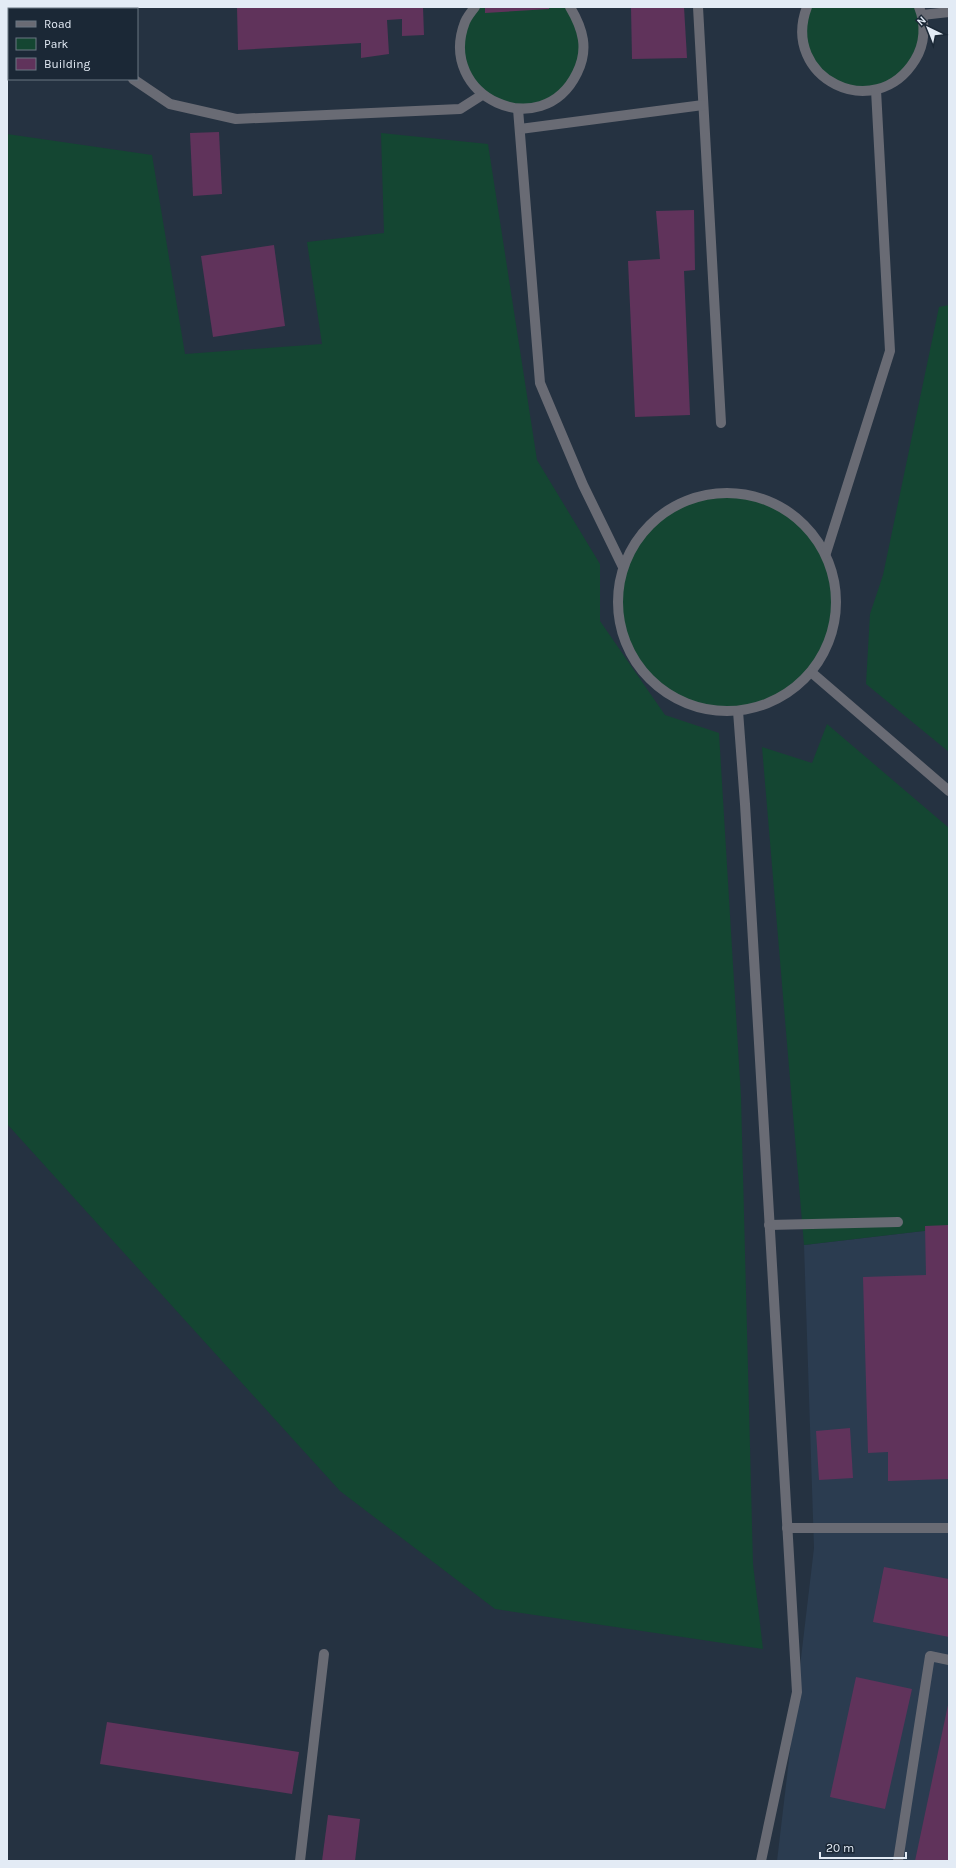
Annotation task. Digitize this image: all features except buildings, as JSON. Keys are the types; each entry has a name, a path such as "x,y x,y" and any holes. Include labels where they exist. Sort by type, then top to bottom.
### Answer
{"street":[{"path":"475,7 465,22 460,41 461,61 469,79 482,95 498,105 518,109 538,107 557,98 572,84 582,64 584,43 580,23 570,7"},
{"path":"698,7 721,423"},
{"path":"807,7 803,18 802,38 808,58 820,74 837,86 856,91 876,90 895,83 909,70 920,53 924,34 920,11 949,12"},
{"path":"134,80 170,104 236,119 460,109 482,95"},
{"path":"826,553 890,351 876,90"},
{"path":"520,129 703,105"},
{"path":"518,109 540,383 583,485 623,566"},
{"path":"739,492 774,502 804,523 826,553 835,583 836,615 828,645 812,672 788,693 764,705 738,711 706,710 677,700 651,682 631,657 620,628 618,613 617,597 623,566 640,534 668,509 702,495 739,492"},
{"path":"812,672 949,791"},
{"path":"738,711 796,1692 761,1861"},
{"path":"769,1225 898,1222"},
{"path":"787,1528 949,1528"},
{"path":"300,1861 324,1654"},
{"path":"898,1861 930,1656 949,1660"}],"shaded area":[{"path":"949,1228 949,1861 777,1861 814,1548 804,1245"}],"green space":[{"path":"475,7 570,7 580,23 582,64 557,98 518,109 482,95 461,61 465,22"},
{"path":"807,7 919,7 924,34 909,70 876,90 837,86 808,58 803,18"},
{"path":"381,133 488,144 537,460 600,564 600,621 665,715 719,733 741,1097 753,1564 763,1649 495,1609 340,1491 7,1124 7,134 152,155 185,354 322,344 307,242 384,233"},
{"path":"949,305 949,752 866,684 870,614 883,575 939,307"},
{"path":"716,493 738,493 759,497 769,501 788,511 804,525 818,541 828,560 832,570 836,591 836,613 832,634 828,644 818,663 804,679 788,693 759,707 738,711 716,711 695,707 666,693 650,679 636,663 622,634 618,613 618,591 622,570 636,541 650,525 666,511 695,497"},
{"path":"827,724 949,828 949,1228 804,1245 762,747 812,763"}]}
